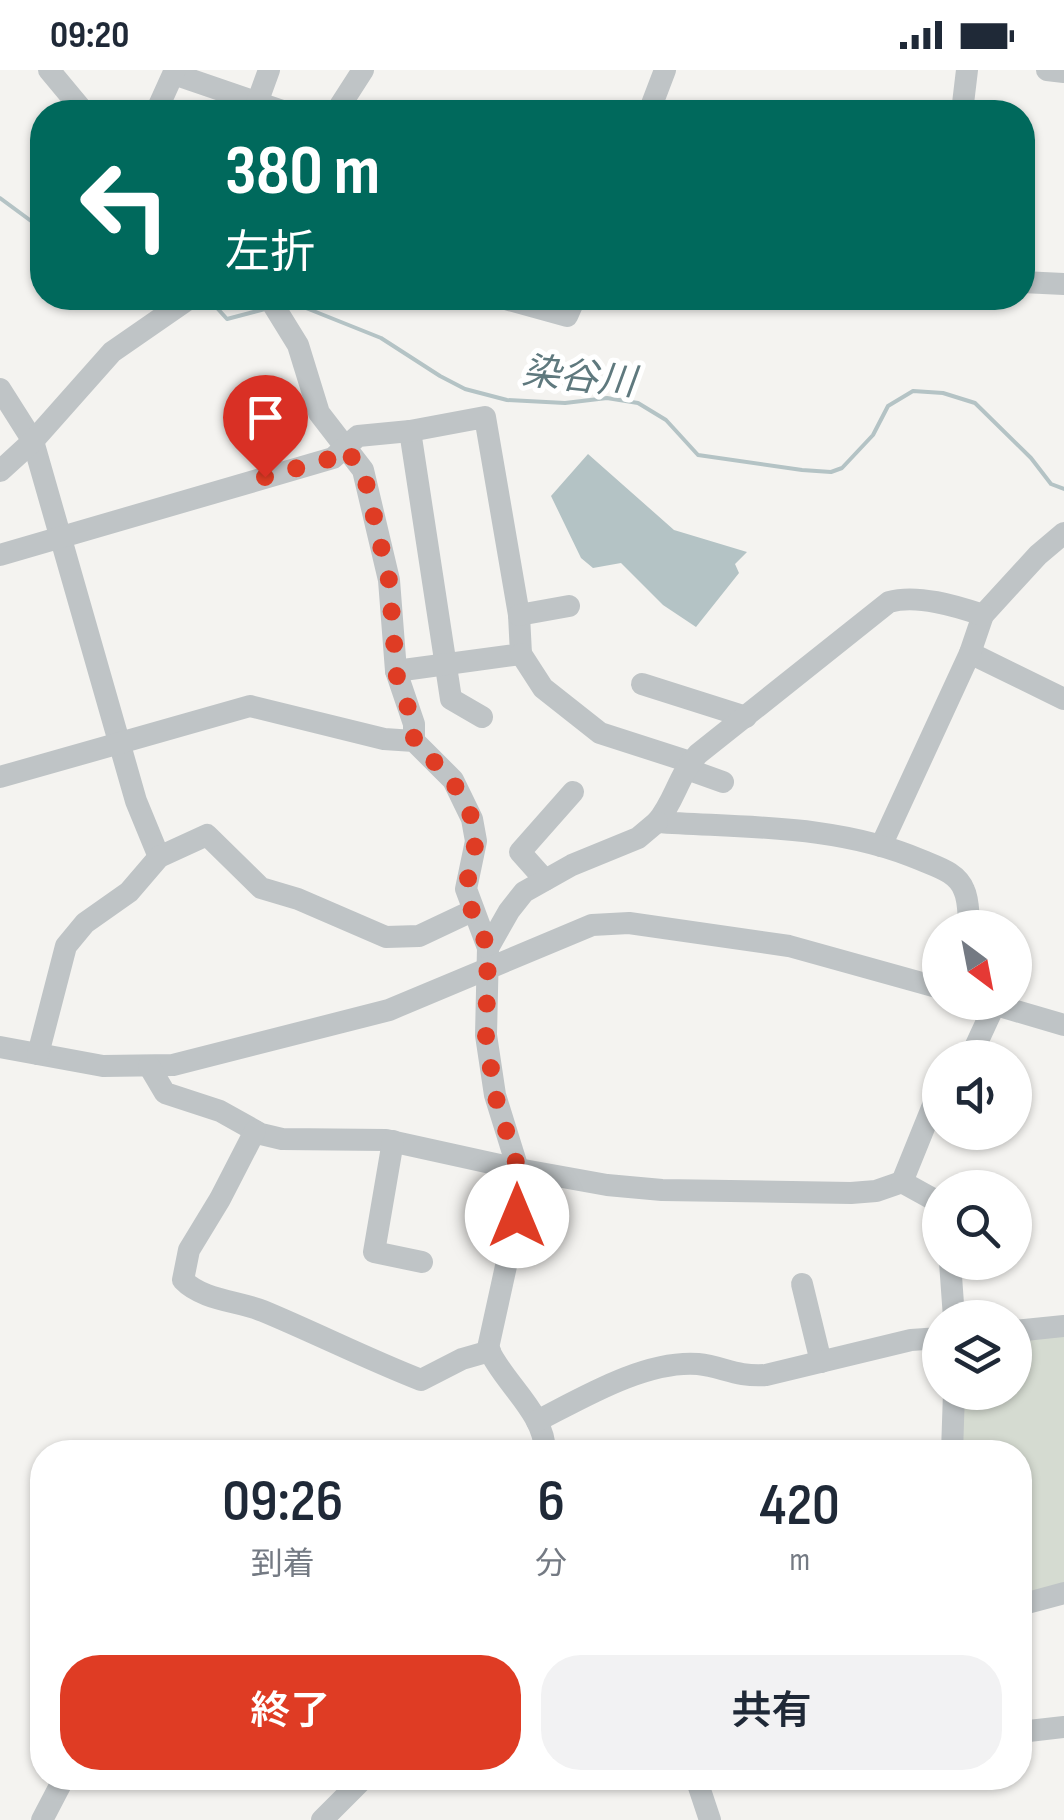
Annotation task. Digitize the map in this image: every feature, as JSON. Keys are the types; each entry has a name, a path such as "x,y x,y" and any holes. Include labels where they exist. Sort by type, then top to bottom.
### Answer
{"street":[{"path":"49,70 74,100"},
{"path":"258,100 269,70"},
{"path":"344,100 364,70"},
{"path":"654,100 665,70"},
{"path":"963,100 967,70"},
{"path":"1047,70 1064,72"},
{"path":"161,100 174,72 249,100"},
{"path":"1035,283 1064,284"},
{"path":"0,471 112,352 173,310"},
{"path":"276,310 298,346 319,413 363,470 389,580 396,671 414,724 414,741"},
{"path":"545,310 567,316 570,310"},
{"path":"0,389 33,440 136,801 159,857"},
{"path":"0,554 333,458 358,436 410,432 486,418 519,615 521,654 543,688 600,734 690,762 695,772 723,782"},
{"path":"410,432 451,699 482,716"},
{"path":"882,846 970,653 983,615 1038,555 1064,533"},
{"path":"542,1440 537,1420 490,1351 490,1332 517,1216 518,1169 495,1095 486,1036 489,958 509,910 524,892 545,880 638,838 670,808 684,768 690,762 889,602 901,598 961,607 983,615"},
{"path":"519,615 569,606"},
{"path":"970,653 1064,699"},
{"path":"396,671 521,654"},
{"path":"642,684 746,716"},
{"path":"0,776 250,706 384,739 414,741 452,780 472,818 476,841 466,888 489,958"},
{"path":"545,880 520,852 573,792"},
{"path":"657,822 840,834 950,873 964,889 967,910"},
{"path":"38,1054 66,946 86,923 129,892 159,857 206,835 261,888 298,899 386,937 419,936 472,911"},
{"path":"0,1047 103,1066 173,1066 389,1010 489,958 592,924 629,923 789,946 922,983"},
{"path":"1032,1016 1064,1026"},
{"path":"149,1066 165,1093 220,1111 254,1131 282,1139 393,1141 518,1169 662,1190 851,1193 902,1182 922,1193"},
{"path":"254,1131 189,1250 183,1280 188,1286 259,1310 421,1380 462,1359 490,1351"},
{"path":"902,1182 922,1133"},
{"path":"393,1141 374,1252 422,1262"},
{"path":"802,1284 820,1362"},
{"path":"1032,1329 1064,1326"},
{"path":"537,1420 620,1380 675,1366 698,1364 742,1376 766,1375 922,1339"},
{"path":"952,1440 953,1410"},
{"path":"1032,1601 1064,1593"},
{"path":"1032,1731 1064,1728"},
{"path":"42,1820 58,1790"},
{"path":"322,1820 352,1790"},
{"path":"700,1790 710,1820"}],"shaded area":[{"path":"588,454 674,530 747,552 735,564 739,573 696,627 663,605 621,563 593,568 581,558 551,496"},
{"path":"1064,1332 1064,1587 1032,1595 1032,1440 958,1440 959,1410 1032,1410 1032,1336"}],"waterway":[{"name":"染谷川","path":"0,198 30,220"},
{"name":"染谷川","path":"219,310 227,319 261,310"},
{"name":"染谷川","path":"311,310 381,338 465,389 507,400 565,403 607,398 638,403 666,420 698,455 802,470 831,472 842,468 873,435 888,406 913,391 943,393 975,403 1031,458 1051,484 1064,489"}],"route":[{"path":"265,477 333,458 344,448 363,470 389,580 397,678 414,724 414,741 452,780 472,818 476,841 466,888 488,948 486,1036 495,1095 518,1169 517,1216"}]}
